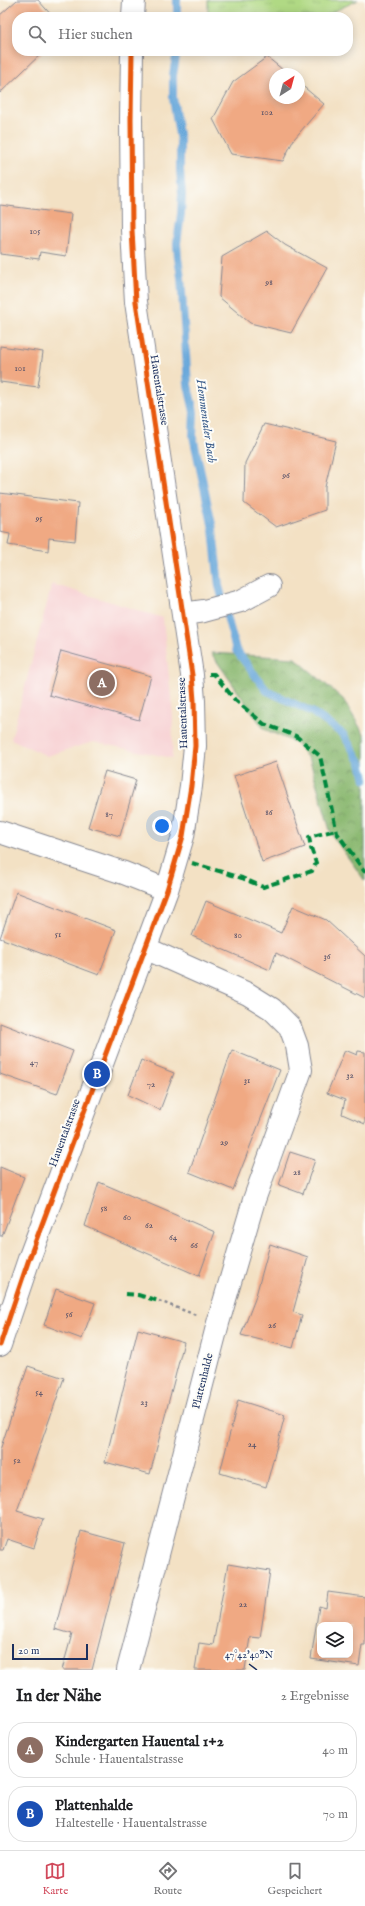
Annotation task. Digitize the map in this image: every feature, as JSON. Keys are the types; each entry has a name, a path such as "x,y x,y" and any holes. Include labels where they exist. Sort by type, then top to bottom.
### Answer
{"street":[{"path":"133,12 134,0"},
{"name":"Hauentalstrasse","path":"0,1345 29,1259 167,890 183,836 191,786 195,746 192,675 136,302 132,215 132,56"},
{"path":"183,614 204,611 241,602 269,586"},
{"path":"0,832 124,873 167,890"},
{"name":"Plattenhalde","path":"128,1670 218,1323 254,1200 301,1070 297,1046 290,1027 272,1009 248,994 145,948"}],"path":[{"path":"159,1301 218,1323"}],"shaded area":[{"path":"52,584 163,618 173,716 172,758 93,742 47,756 11,739"}],"green space":[{"path":"208,0 358,0 333,12 208,12"},
{"path":"211,653 295,658 343,699 365,736 365,881 331,834 310,761 296,743 264,729"}],"building":[{"path":"17,0 38,0 49,12 12,12 12,56 39,56 0,93 0,15"},
{"path":"267,57 281,68 269,68 269,104 305,104 305,88 324,104 294,139 283,161 231,154 213,119 233,82"},
{"path":"0,205 71,214 66,256 40,252 39,259 0,254"},
{"path":"267,231 285,245 327,268 291,333 250,323 219,297 222,257"},
{"path":"0,346 43,352 38,387 0,382"},
{"path":"264,424 336,441 325,487 325,510 276,527 244,503 245,463"},
{"path":"0,493 78,503 75,541 49,538 48,551 8,545 10,534 0,532"},
{"path":"61,651 151,676 139,720 49,695"},
{"path":"276,762 305,847 262,862 234,776"},
{"path":"105,771 136,780 120,836 88,827"},
{"path":"16,892 116,930 99,975 0,938"},
{"path":"206,901 281,933 293,906 326,920 365,956 365,998 276,953 270,970 192,936"},
{"path":"0,1023 73,1051 57,1094 0,1074"},
{"path":"232,1050 280,1070 233,1190 189,1172"},
{"path":"345,1050 357,1055 358,1051 365,1052 365,1124 342,1114 345,1100 327,1093"},
{"path":"141,1060 174,1073 160,1110 128,1095"},
{"path":"290,1152 315,1160 303,1194 279,1185"},
{"path":"0,1167 24,1177 2,1236 0,1236"},
{"path":"99,1182 215,1232 199,1276 85,1226"},
{"path":"270,1244 308,1257 293,1312 302,1315 293,1348 241,1335 255,1299"},
{"path":"56,1289 95,1303 82,1339 44,1325"},
{"path":"138,1329 184,1342 150,1474 105,1462"},
{"path":"28,1366 64,1378 17,1511 43,1519 34,1548 7,1539 3,1550 0,1550 0,1450"},
{"path":"238,1400 285,1415 266,1487 220,1473"},
{"path":"81,1531 125,1543 92,1670 62,1670 72,1634 55,1629"},
{"path":"228,1564 270,1571 260,1638 250,1637 245,1670 195,1670 199,1643 213,1645"},
{"path":"328,1592 365,1597 365,1645 362,1645 359,1666 311,1659 319,1606 326,1608"}],"waterway":[{"name":"Hemmentaler Bach","path":"177,0 177,12"},
{"name":"Hemmentaler Bach","path":"176,56 173,75 173,98 180,141 182,194 177,243 181,277 188,385 194,412 193,436 213,529 219,586 236,650 267,691 312,712 343,734 361,763 365,779"}],"marked path":[{"path":"209,674 214,674 235,700 264,724 296,736 320,756 337,833 365,872"},
{"path":"192,863 242,878 263,887 312,871 316,863 309,837 336,830"},
{"path":"125,1294 138,1295 159,1301"}],"cycle path":[{"path":"0,1345 29,1259 167,890 183,836 191,786 195,746 192,675 136,302 132,230 132,56"}],"place":[{"name":"Kindergarten Hauental 1+2","path":"102,683"},
{"name":"Plattenhalde","path":"97,1074"}]}
